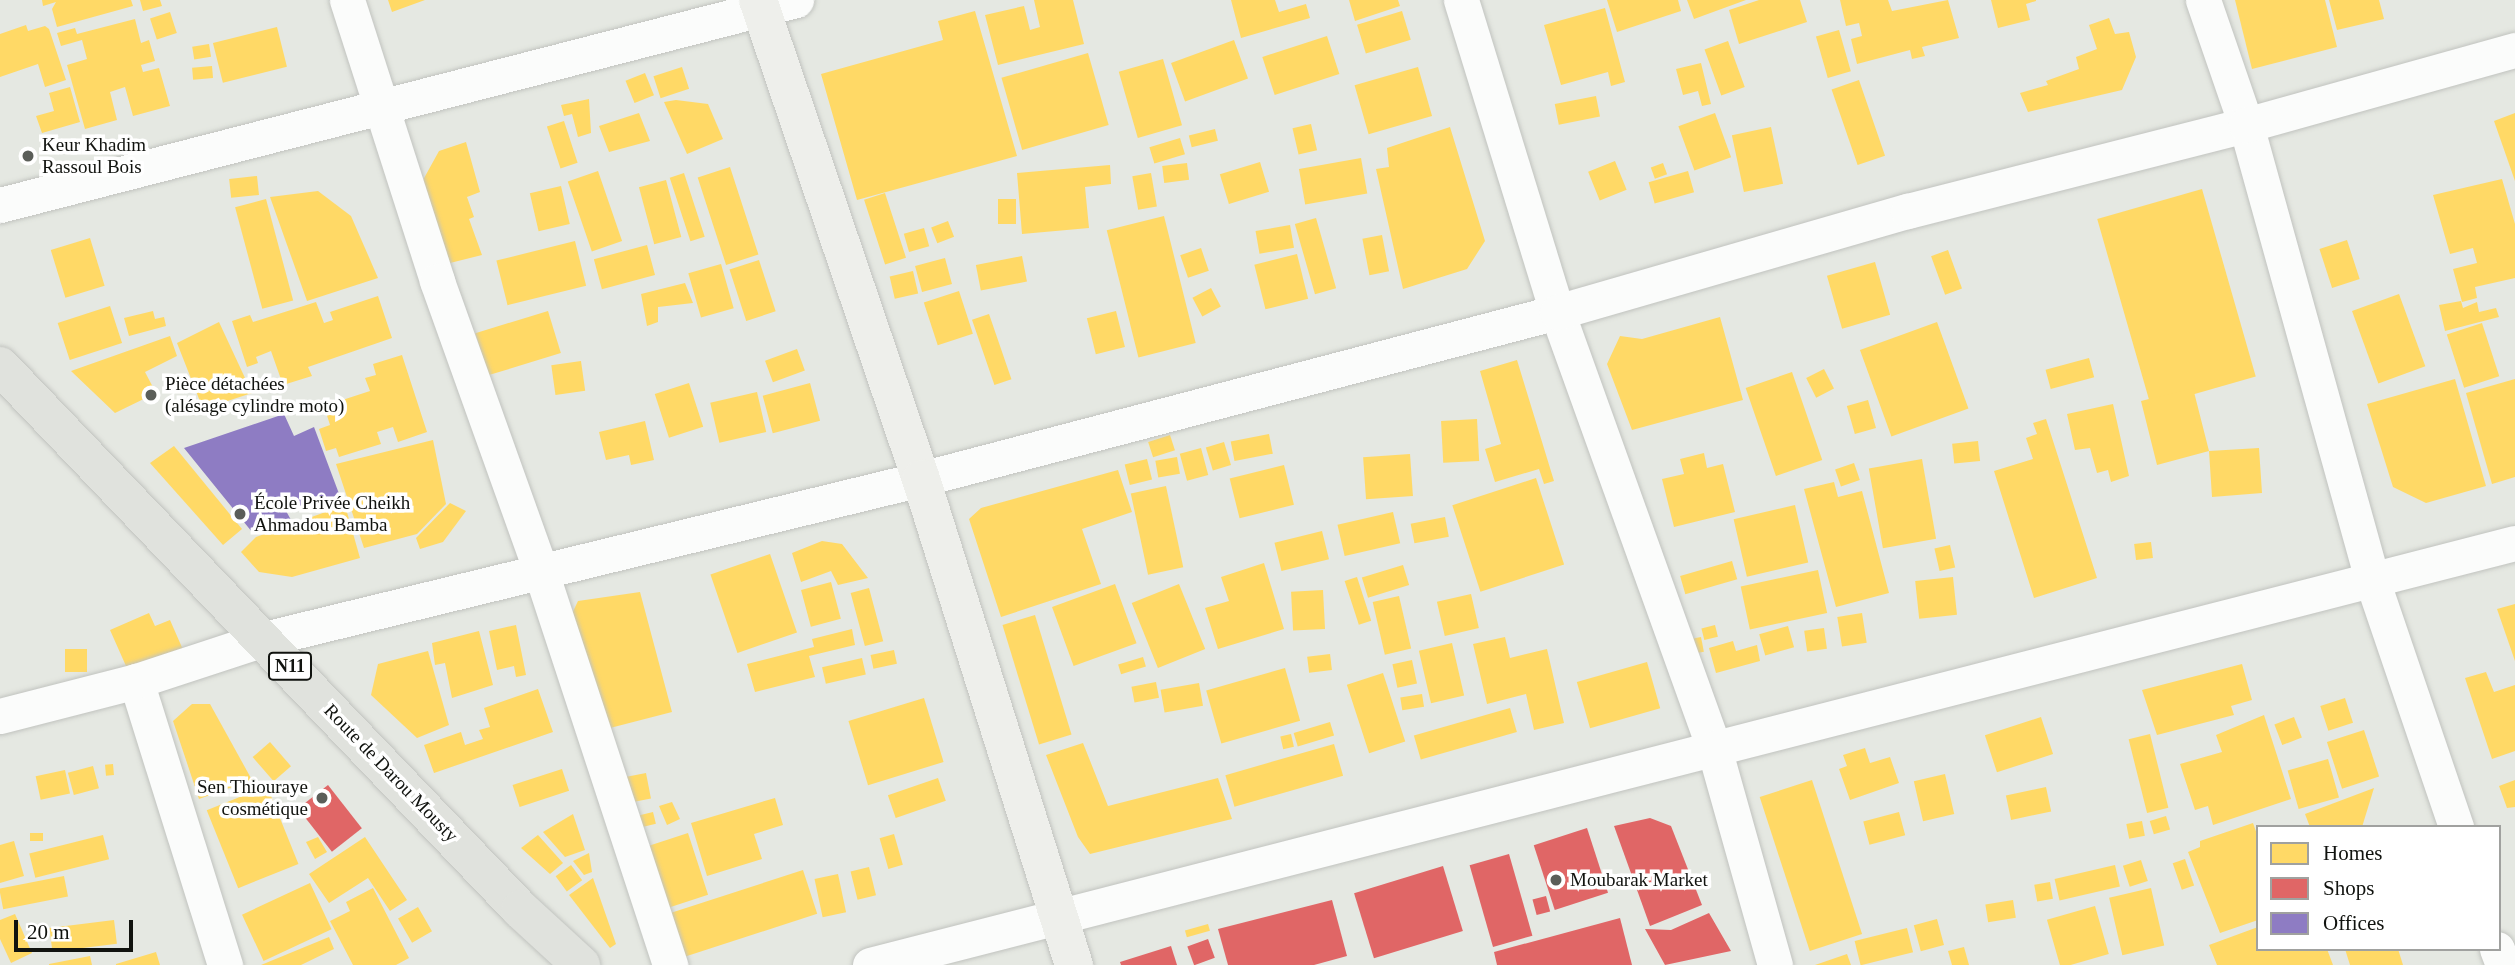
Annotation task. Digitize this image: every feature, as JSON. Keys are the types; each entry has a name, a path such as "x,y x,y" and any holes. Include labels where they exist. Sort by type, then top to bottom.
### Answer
{"main road":[{"path":"772,3 1074,965"},
{"name":"Route de Darou Mousty","path":"0,366 520,909 581,965"}],"street":[{"path":"347,0 492,444 541,572 670,965"},
{"path":"1461,0 1557,312 1714,748 1776,965"},
{"path":"2203,0 2246,125 2372,580 2455,825"},
{"path":"0,205 772,3"},
{"path":"0,716 136,681 264,639 921,479 1557,312 1908,211 2246,125 2515,50"},
{"path":"870,965 2515,543"},
{"path":"136,681 225,965"}],"building: Homes":[{"path":"42,0 131,0 133,6 57,27 52,9 56,2 43,6"},
{"path":"140,0 160,0 162,6 143,11"},
{"path":"388,0 425,0 392,12"},
{"path":"1034,0 1073,0 1084,44 998,65 985,15 1024,6 1030,30 1040,27"},
{"path":"1231,0 1275,0 1279,12 1306,4 1310,18 1241,38"},
{"path":"1349,0 1398,0 1400,6 1355,21"},
{"path":"1607,0 1678,0 1681,11 1617,32"},
{"path":"1687,0 1746,0 1694,19"},
{"path":"1759,0 1800,0 1807,22 1739,44 1729,10"},
{"path":"1840,0 1888,0 1892,11 1948,0 1959,38 1922,47 1925,56 1912,59 1910,50 1857,64 1851,39 1862,36 1859,23 1846,26"},
{"path":"1991,0 2036,1 2026,4 2030,20 1998,28"},
{"path":"2235,0 2325,0 2337,47 2252,69"},
{"path":"2329,0 2379,0 2384,19 2337,30"},
{"path":"1605,8 1625,82 1611,86 1608,72 1561,85 1544,25"},
{"path":"975,11 1017,156 857,200 821,74 943,40 938,21"},
{"path":"1402,11 1411,40 1366,53 1357,25"},
{"path":"170,12 177,33 157,39 150,18"},
{"path":"2109,18 2115,34 2129,32 2136,57 2122,90 2028,112 2020,93 2048,85 2046,81 2079,69 2076,57 2097,49 2089,25"},
{"path":"135,19 141,43 149,40 155,61 141,65 143,72 159,68 170,106 133,116 125,87 110,92 117,120 85,129 67,65 87,59 82,40 61,46 57,33 75,28 77,34"},
{"path":"26,25 28,31 45,26 49,29 66,80 45,87 38,64 0,77 0,34"},
{"path":"277,27 287,67 223,83 213,43"},
{"path":"1839,30 1851,71 1828,78 1816,37"},
{"path":"1327,36 1339,74 1275,95 1262,57"},
{"path":"1234,40 1248,79 1185,101 1171,63"},
{"path":"1728,41 1745,87 1721,96 1705,50"},
{"path":"209,44 211,57 194,59 192,47"},
{"path":"1088,53 1109,125 1022,150 1001,78"},
{"path":"1163,59 1182,125 1138,138 1119,72"},
{"path":"1701,63 1711,104 1702,106 1698,91 1683,95 1676,69"},
{"path":"212,66 213,78 193,80 192,68"},
{"path":"682,67 689,89 661,98 653,76"},
{"path":"1418,67 1432,116 1369,134 1355,85"},
{"path":"645,73 654,95 635,103 626,81"},
{"path":"1859,80 1885,156 1858,165 1832,89"},
{"path":"70,87 80,122 42,133 36,116 54,111 49,93"},
{"path":"1596,96 1600,117 1559,125 1555,104"},
{"path":"589,99 591,133 578,137 572,114 564,116 561,105"},
{"path":"676,100 708,104 723,139 687,154 664,102"},
{"path":"639,113 650,141 609,152 599,126"},
{"path":"1715,113 1731,157 1694,171 1678,126"},
{"path":"2515,113 2515,181 2494,121"},
{"path":"564,121 578,163 560,168 547,127"},
{"path":"1311,124 1317,150 1299,155 1292,128"},
{"path":"1450,127 1485,241 1467,269 1403,289 1376,169 1389,167 1387,148"},
{"path":"1771,127 1783,184 1744,192 1732,135"},
{"path":"1215,129 1218,141 1192,147 1189,136"},
{"path":"1180,138 1185,154 1154,164 1149,147"},
{"path":"466,142 480,192 467,197 474,217 469,219 482,255 450,263 423,180 439,151"},
{"path":"1361,158 1367,193 1305,204 1299,169"},
{"path":"1615,161 1627,190 1600,201 1588,172"},
{"path":"1260,162 1269,192 1229,204 1220,174"},
{"path":"1187,163 1189,180 1164,183 1162,166"},
{"path":"1663,163 1667,174 1655,179 1651,167"},
{"path":"1110,165 1111,184 1085,187 1089,228 1022,234 1017,173"},
{"path":"730,167 758,254 726,265 698,178"},
{"path":"598,171 622,241 592,251 568,181"},
{"path":"1688,171 1694,192 1655,203 1649,182"},
{"path":"684,173 705,237 690,241 670,178"},
{"path":"1151,173 1157,206 1138,210 1132,176"},
{"path":"257,176 259,195 231,198 229,179"},
{"path":"2502,179 2515,224 2515,278 2475,287 2477,298 2462,302 2453,269 2477,263 2473,248 2450,254 2433,195"},
{"path":"666,180 681,237 654,244 639,187"},
{"path":"561,186 570,224 539,231 530,193"},
{"path":"2202,189 2256,376 2151,406 2097,219"},
{"path":"318,191 351,216 378,278 307,301 270,197"},
{"path":"885,193 906,258 885,264 864,200"},
{"path":"266,199 293,300 262,309 235,207"},
{"path":"998,199 1016,199 1016,224 998,224"},
{"path":"1164,216 1196,343 1138,357 1107,230"},
{"path":"1316,218 1336,288 1315,294 1295,224"},
{"path":"948,221 954,237 937,243 931,227"},
{"path":"1290,225 1294,248 1260,254 1256,231"},
{"path":"924,228 929,246 909,252 904,234"},
{"path":"1382,235 1389,271 1369,275 1362,239"},
{"path":"90,238 105,286 65,298 51,250"},
{"path":"2347,240 2360,279 2332,288 2319,249"},
{"path":"575,241 586,286 508,305 496,261"},
{"path":"647,245 655,275 602,289 594,259"},
{"path":"1201,248 1209,271 1188,278 1180,255"},
{"path":"1948,250 1962,289 1945,295 1931,256"},
{"path":"1297,254 1308,299 1265,309 1254,265"},
{"path":"1022,256 1027,282 981,290 976,265"},
{"path":"945,258 952,284 922,292 915,266"},
{"path":"759,260 776,311 746,321 730,270"},
{"path":"1875,262 1890,315 1842,329 1827,276"},
{"path":"721,264 734,308 701,318 688,273"},
{"path":"913,271 918,293 895,299 890,276"},
{"path":"685,283 693,303 658,307 658,322 647,326 641,294"},
{"path":"1211,288 1221,307 1202,316 1192,298"},
{"path":"959,291 973,334 938,345 924,302"},
{"path":"2399,294 2425,366 2378,383 2352,311"},
{"path":"378,296 392,338 308,367 312,376 283,385 271,351 256,357 258,363 247,367 232,321 250,315 253,322 316,302 324,323 333,320 330,312"},
{"path":"2461,301 2463,308 2477,302 2479,312 2496,308 2499,317 2445,331 2439,305"},
{"path":"110,306 122,343 70,360 58,323"},
{"path":"153,311 155,319 164,317 166,326 129,336 124,318"},
{"path":"548,311 561,353 488,375 475,333"},
{"path":"1116,311 1125,347 1096,354 1087,318"},
{"path":"989,314 1011,379 994,385 972,320"},
{"path":"1720,317 1743,400 1632,430 1607,364 1620,336 1642,339"},
{"path":"219,322 252,393 203,409 177,343"},
{"path":"1937,322 1968,408 1891,436 1860,350"},
{"path":"2482,323 2499,376 2464,388 2447,334"},
{"path":"170,336 177,356 145,372 156,393 115,413 71,371"},
{"path":"797,349 805,371 773,382 765,361"},
{"path":"402,355 427,432 398,442 393,427 377,432 381,444 339,457 336,448 326,451 319,429 330,425 324,406 370,391 365,378 376,375 373,364"},
{"path":"2089,358 2094,377 2051,389 2046,370"},
{"path":"1517,360 1554,481 1544,484 1539,469 1495,482 1485,449 1501,444 1480,371"},
{"path":"581,361 585,391 555,395 551,365"},
{"path":"1824,369 1834,389 1816,398 1806,378"},
{"path":"1792,372 1822,460 1776,476 1746,388"},
{"path":"2455,379 2486,486 2426,503 2393,487 2367,404"},
{"path":"2515,379 2515,477 2492,484 2466,393"},
{"path":"689,383 703,427 669,438 655,394"},
{"path":"810,383 820,421 773,433 763,396"},
{"path":"2193,388 2209,451 2157,465 2141,401"},
{"path":"757,392 766,432 719,443 710,403"},
{"path":"1868,400 1876,428 1855,434 1847,406"},
{"path":"2113,404 2129,476 2111,482 2108,470 2097,473 2090,448 2075,450 2067,414"},
{"path":"1477,419 1479,461 1443,463 1441,421"},
{"path":"2046,419 2097,578 2034,598 1994,471 2033,459 2026,438 2037,434 2033,423"},
{"path":"645,421 654,460 631,465 629,455 606,460 599,432"},
{"path":"1269,434 1273,454 1235,461 1231,441"},
{"path":"1170,435 1175,450 1153,457 1148,442"},
{"path":"433,440 446,504 417,534 364,548 336,464"},
{"path":"1978,441 1980,461 1954,464 1952,444"},
{"path":"1224,442 1231,465 1213,471 1206,448"},
{"path":"174,446 242,529 223,545 150,463"},
{"path":"1201,448 1208,475 1187,481 1180,454"},
{"path":"2259,448 2262,493 2212,497 2209,451"},
{"path":"1704,453 1707,468 1723,464 1735,512 1674,527 1662,479 1684,474 1680,459"},
{"path":"1410,454 1413,496 1366,499 1363,457"},
{"path":"1177,457 1180,474 1158,478 1155,461"},
{"path":"1147,459 1152,479 1130,485 1125,465"},
{"path":"1922,459 1936,539 1883,548 1869,468"},
{"path":"1854,463 1860,480 1841,487 1835,470"},
{"path":"1284,465 1294,505 1240,518 1230,479"},
{"path":"1118,470 1132,512 1082,529 1101,584 1001,617 969,519 981,508"},
{"path":"1536,478 1564,565 1480,592 1452,505"},
{"path":"1834,482 1838,497 1862,491 1889,593 1836,607 1804,489"},
{"path":"1166,486 1183,567 1148,575 1131,493"},
{"path":"450,503 466,511 443,542 420,549 416,538"},
{"path":"345,505 360,558 292,577 259,572 241,552 256,537"},
{"path":"1795,505 1808,562 1747,577 1734,519"},
{"path":"1393,512 1400,543 1345,556 1337,525"},
{"path":"1445,517 1449,537 1414,543 1411,524"},
{"path":"1322,531 1329,559 1281,571 1274,543"},
{"path":"822,541 842,544 868,578 838,585 831,571 801,582 792,553"},
{"path":"2151,542 2153,558 2136,560 2134,544"},
{"path":"1950,545 1955,567 1940,571 1934,549"},
{"path":"770,554 797,632 737,653 710,575"},
{"path":"1732,561 1737,579 1685,594 1680,576"},
{"path":"1264,563 1284,629 1218,649 1205,608 1229,601 1221,577"},
{"path":"1403,565 1409,585 1368,598 1362,578"},
{"path":"1818,570 1827,613 1750,629 1741,586"},
{"path":"1357,577 1371,621 1359,625 1345,581"},
{"path":"1953,577 1957,615 1919,619 1915,581"},
{"path":"831,582 841,619 811,627 801,590"},
{"path":"1115,584 1137,643 1074,666 1052,607"},
{"path":"1179,584 1205,649 1158,668 1132,603"},
{"path":"869,588 883,641 865,646 851,593"},
{"path":"1323,590 1325,629 1293,631 1291,592"},
{"path":"640,592 672,712 610,728 569,620 578,601"},
{"path":"1471,594 1479,628 1445,636 1437,602"},
{"path":"1399,596 1411,649 1385,655 1373,602"},
{"path":"2515,604 2515,661 2497,609"},
{"path":"149,613 155,626 170,620 184,652 130,675 110,630"},
{"path":"1862,613 1867,643 1842,647 1837,617"},
{"path":"1035,615 1072,735 1039,744 1002,625"},
{"path":"516,625 526,675 516,677 514,666 497,670 489,631"},
{"path":"1715,625 1718,637 1704,640 1701,628"},
{"path":"1788,626 1794,647 1765,655 1759,634"},
{"path":"1824,628 1827,649 1807,652 1804,631"},
{"path":"852,629 855,645 809,656 815,677 755,692 747,664 814,647 812,639"},
{"path":"479,631 493,685 452,698 445,663 435,665 432,643"},
{"path":"1505,637 1510,658 1547,649 1564,723 1534,730 1526,694 1487,704 1473,644"},
{"path":"1701,637 1704,652 1683,656 1680,641"},
{"path":"1733,641 1736,651 1757,645 1760,661 1716,673 1709,648"},
{"path":"1452,643 1464,696 1431,703 1419,651"},
{"path":"65,649 87,649 87,672 65,672"},
{"path":"894,650 897,664 873,669 871,655"},
{"path":"428,651 449,725 417,738 371,695 378,664"},
{"path":"1330,654 1332,670 1309,673 1307,657"},
{"path":"1143,657 1146,667 1121,674 1118,665"},
{"path":"862,658 866,675 826,684 822,667"},
{"path":"1412,660 1417,683 1397,688 1392,664"},
{"path":"1647,662 1660,708 1590,728 1577,682"},
{"path":"2242,664 2252,700 2231,706 2234,715 2157,735 2142,690"},
{"path":"1285,668 1300,721 1221,743 1206,691"},
{"path":"2486,672 2494,692 2515,685 2515,751 2492,759 2465,678"},
{"path":"1383,673 1405,741 1369,753 1347,685"},
{"path":"1156,682 1159,698 1135,702 1131,687"},
{"path":"1199,683 1203,706 1165,712 1161,690"},
{"path":"538,689 553,732 434,773 424,745 461,732 465,745 483,739 479,730 490,727 484,708"},
{"path":"1422,694 1424,707 1402,710 1400,697"},
{"path":"924,698 944,762 868,785 848,721"},
{"path":"2345,698 2353,723 2328,731 2320,706"},
{"path":"192,704 210,704 252,780 199,799 173,721"},
{"path":"1510,708 1517,732 1421,760 1414,736"},
{"path":"2264,715 2291,799 2213,825 2208,806 2195,810 2180,764 2222,752 2216,735"},
{"path":"2041,717 2053,754 1997,772 1985,735"},
{"path":"2294,717 2302,738 2282,745 2274,725"},
{"path":"1330,722 1334,735 1298,746 1294,733"},
{"path":"2364,730 2379,777 2342,789 2327,742"},
{"path":"1291,734 1294,747 1283,749 1280,736"},
{"path":"2150,734 2168,808 2147,813 2129,739"},
{"path":"270,742 291,766 274,781 253,757"},
{"path":"1083,743 1108,806 1218,778 1232,819 1090,854 1078,837 1046,755"},
{"path":"1334,744 1343,776 1234,807 1225,775"},
{"path":"1865,748 1870,763 1890,757 1899,783 1850,800 1839,769 1847,766 1843,755"},
{"path":"2328,759 2339,797 2299,809 2288,771"},
{"path":"113,764 114,775 106,776 105,765"},
{"path":"93,766 99,788 74,795 68,773"},
{"path":"562,769 569,791 520,807 513,785"},
{"path":"65,770 70,793 41,800 36,776"},
{"path":"646,773 651,799 625,803 620,778"},
{"path":"1945,774 1954,814 1923,821 1914,781"},
{"path":"938,778 946,801 896,818 888,795"},
{"path":"1812,780 1862,934 1810,951 1760,797"},
{"path":"2515,780 2515,807 2507,808 2499,786"},
{"path":"267,786 298,864 238,888 207,810"},
{"path":"2046,787 2051,811 2011,820 2006,796"},
{"path":"2374,788 2363,825 2309,825 2305,814"},
{"path":"775,798 783,825 754,834 762,859 707,876 691,823"},
{"path":"672,802 680,819 667,825 659,806"},
{"path":"653,812 656,824 638,828 636,816"},
{"path":"1899,812 1905,835 1869,845 1863,822"},
{"path":"573,814 585,850 565,857 543,832"},
{"path":"2166,816 2170,829 2154,834 2150,821"},
{"path":"2142,821 2145,836 2129,839 2126,824"},
{"path":"2253,823 2256,831 2256,921 2220,933 2188,852 2200,847 2200,841"},
{"path":"30,833 43,833 43,841 30,841"},
{"path":"688,833 708,895 661,910 641,848"},
{"path":"894,834 903,865 888,869 880,838"},
{"path":"103,835 109,859 35,878 29,853"},
{"path":"538,835 563,863 550,874 521,848"},
{"path":"318,837 327,852 315,859 306,842"},
{"path":"365,837 407,900 390,911 368,878 329,903 309,874"},
{"path":"14,841 24,876 0,883 0,845"},
{"path":"589,853 592,872 584,875 573,861"},
{"path":"2185,859 2194,885 2182,890 2173,863"},
{"path":"2141,860 2148,881 2130,887 2123,866"},
{"path":"571,865 582,880 567,892 556,876"},
{"path":"2115,865 2120,886 2060,900 2055,879"},
{"path":"869,867 876,895 858,900 851,872"},
{"path":"803,870 817,914 679,959 665,915"},
{"path":"838,874 846,912 823,917 815,879"},
{"path":"64,876 68,897 3,909 0,888"},
{"path":"593,878 616,944 610,948 569,895"},
{"path":"2050,882 2053,899 2037,902 2034,885"},
{"path":"310,883 332,929 264,961 242,915"},
{"path":"373,888 409,958 396,965 353,965 330,921 350,911 346,902"},
{"path":"2151,888 2164,945 2122,955 2109,898"},
{"path":"2013,900 2016,918 1988,922 1985,904"},
{"path":"2095,906 2109,954 2071,965 2060,965 2047,920"},
{"path":"418,907 432,931 412,943 398,918"},
{"path":"15,914 32,953 11,963 0,939 0,920"},
{"path":"1937,919 1944,945 1921,951 1914,925"},
{"path":"114,920 117,944 52,952 49,928"},
{"path":"1208,924 1210,931 1187,937 1185,931"},
{"path":"1907,928 1913,952 1861,965 1855,941"},
{"path":"2256,928 2256,951 2328,951 2333,965 2217,965 2209,945"},
{"path":"329,937 334,949 301,965 261,965"},
{"path":"1964,947 1969,965 1952,965 1948,951"},
{"path":"2346,951 2399,951 2403,965 2350,965"},
{"path":"156,952 160,965 116,965 116,964"},
{"path":"1847,954 1851,965 1815,965"},
{"path":"90,956 92,965 49,965 49,964"}],"building: Shops":[{"path":"328,785 362,828 332,852 298,808"},
{"path":"1650,818 1671,826 1702,905 1650,926 1614,826"},
{"path":"1587,828 1608,893 1555,910 1534,845"},
{"path":"1509,854 1532,936 1493,947 1470,865"},
{"path":"1443,866 1463,931 1374,958 1354,893"},
{"path":"1546,896 1550,911 1537,915 1532,900"},
{"path":"1332,900 1347,956 1314,965 1228,965 1218,929"},
{"path":"1709,913 1731,951 1665,965 1645,929 1671,930"},
{"path":"1620,918 1632,965 1497,965 1494,952"},
{"path":"1208,939 1215,958 1194,965 1187,947"},
{"path":"1171,946 1177,965 1121,965 1120,962"}],"building: Offices":[{"path":"284,414 294,436 314,427 341,499 285,509 291,520 252,532 184,448"}],"place":[{"name":"Keur Khadim Rassoul Bois","path":"28,156"},
{"name":"Pièce détachées (alésage cylindre moto)","path":"151,395"},
{"name":"École Privée Cheikh Ahmadou Bamba","path":"240,514"},
{"name":"Sen Thiouraye cosmétique","path":"322,798"},
{"name":"Moubarak Market","path":"1556,880"}]}
